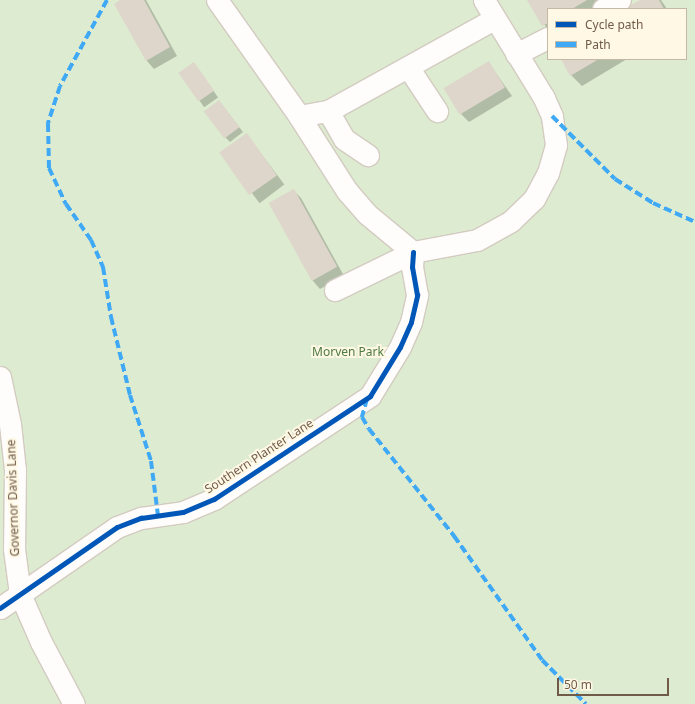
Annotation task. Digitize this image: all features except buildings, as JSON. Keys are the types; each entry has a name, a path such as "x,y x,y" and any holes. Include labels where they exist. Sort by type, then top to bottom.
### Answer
{"street":[{"path":"217,0 299,116 347,191 367,214 413,252"},
{"path":"335,290 413,252 477,240 511,221 534,199 548,173 556,145 552,116 484,0"},
{"path":"605,8 620,0"},
{"path":"299,116 328,111 494,19"},
{"path":"516,54 547,38"},
{"path":"408,67 437,111"},
{"path":"328,111 344,139 368,155"},
{"name":"Southern Planter Lane","path":"0,608 117,527 142,518 183,512 214,499 370,396 400,347 411,322 417,295 412,267 413,252"},
{"name":"Governor Davis Lane","path":"0,377 10,424 15,470 14,549 20,594 40,642 74,704"}],"green space":[{"name":"Morven Park","path":"0,0 695,0 695,704 0,704"}],"marked path":[{"path":"107,0 60,86 48,124 49,168 66,204 91,240 103,267 111,317 130,395 151,461 158,516"},
{"path":"552,116 615,179 653,203 695,222"},
{"path":"367,399 362,417 369,429 454,536 542,660 586,704"}],"cycle path":[{"path":"0,608 117,527 141,518 183,512 214,499 370,396 400,347 411,322 417,295 412,267 413,252"}]}
